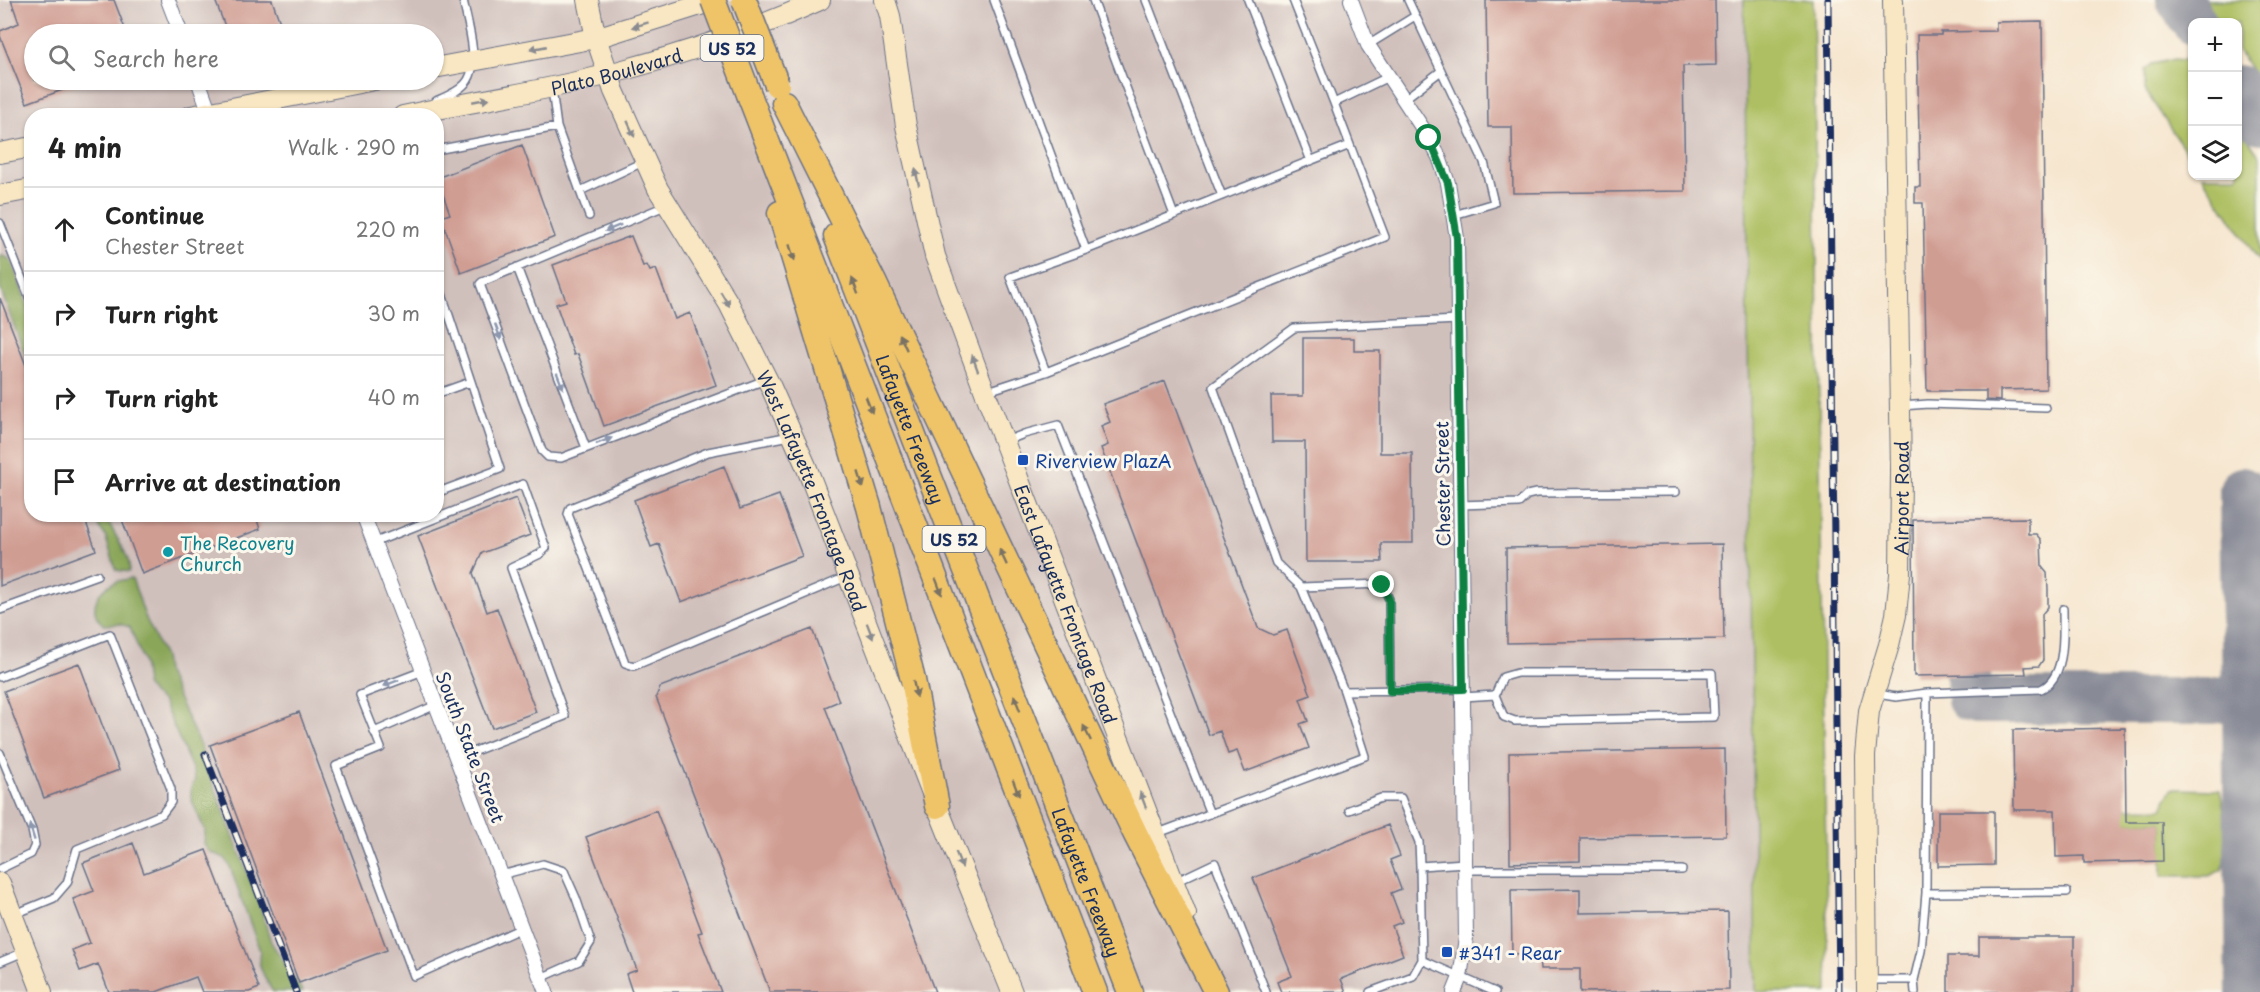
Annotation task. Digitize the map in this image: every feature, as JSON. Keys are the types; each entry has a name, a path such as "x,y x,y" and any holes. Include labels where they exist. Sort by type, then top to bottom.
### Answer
{"highway":[{"name":"Lafayette Freeway","path":"714,0 1095,992"},
{"name":"Lafayette Freeway","path":"744,0 1130,992"},
{"path":"781,94 1148,837 1216,992"},
{"path":"754,106 788,240 875,530 913,680 937,806"}],"main road":[{"name":"West Lafayette Frontage Road","path":"588,0 596,38 609,75 645,161 667,205 729,304 793,435 1012,992"},
{"name":"Plato Boulevard","path":"444,66 596,38 714,0"},
{"name":"Plato Boulevard","path":"444,108 609,75 772,22 820,0"},
{"name":"East Lafayette Frontage Road","path":"885,0 890,16 906,126 936,256 1148,837 1174,882 1216,992"},
{"name":"Airport Road","path":"1867,986 1864,756 1873,693 1889,645 1899,592 1901,487 1893,0"},
{"path":"234,108 324,90"},
{"path":"0,153 24,148"},
{"path":"0,195 24,190"},
{"path":"0,883 42,992"}],"street":[{"path":"168,0 177,24"},
{"name":"Chester Street","path":"1351,0 1368,45 1439,157 1448,183 1457,238 1466,938 1460,977 1454,992"},
{"path":"200,90 203,108"},
{"name":"South State Street","path":"366,522 546,992"}],"lane":[{"path":"423,108 462,87 468,80 474,60 463,0"},
{"path":"994,0 1086,250"},
{"path":"1093,0 1174,215"},
{"path":"1146,0 1222,196"},
{"path":"1248,0 1311,161"},
{"path":"985,392 1046,372 1385,237 1293,0"},
{"path":"1408,0 1484,162 1494,203 1454,215"},
{"path":"1368,45 1415,16"},
{"path":"1403,100 1442,71"},
{"path":"1334,103 1388,77"},
{"path":"552,87 557,127 589,216"},
{"path":"444,148 557,127"},
{"path":"1046,372 1010,277 1086,250 1350,145"},
{"path":"580,191 645,161"},
{"path":"667,205 480,284 542,451 554,459 767,380"},
{"path":"0,223 24,284"},
{"path":"518,267 586,448"},
{"path":"444,301 500,469 444,490"},
{"path":"1148,837 1365,756 1344,691 1301,586 1276,563 1213,387 1294,328 1458,320"},
{"path":"444,391 470,382"},
{"path":"1900,406 1928,404 2046,408"},
{"path":"1004,442 1058,425 1210,814"},
{"path":"793,435 708,452 570,508 568,514 625,663 634,666 849,576"},
{"path":"444,515 523,484 546,548 540,554 511,568 565,716 456,758"},
{"path":"1460,505 1519,503 1527,495 1536,493 1676,492"},
{"path":"374,543 427,522"},
{"path":"0,610 97,575"},
{"path":"1301,586 1382,585 1389,599 1390,691"},
{"path":"1873,693 1896,697 1927,693 2026,691 2046,687 2055,673 2063,651 2063,609"},
{"path":"0,677 110,634 171,789 171,802 162,814 77,849 67,883 54,897 12,915"},
{"path":"423,671 360,695 381,748 336,766 414,976 522,928"},
{"path":"1517,673 1712,673 1714,717 1515,721 1504,717 1495,695 1503,677 1517,673"},
{"path":"1344,691 1495,695"},
{"path":"1915,992 1914,980 1921,951 1926,893 1927,693"},
{"path":"375,732 436,705"},
{"path":"0,753 32,830 35,845 31,854 0,869"},
{"path":"1349,810 1381,798 1401,798 1419,842 1422,960 1413,976 1370,992"},
{"path":"501,875 543,864 554,866 564,871 576,897 591,942 579,961 541,978"},
{"path":"1174,882 1215,864 1266,992"},
{"path":"1420,866 1682,870"},
{"path":"1926,893 2067,891"},
{"path":"0,962 26,951"},
{"path":"1422,960 1495,992"},
{"path":"1867,986 1914,980"}],"shaded area":[{"path":"0,0 1790,0 1816,992 0,992"}],"green space":[{"path":"1744,0 1813,0 1828,992 1756,992"},
{"path":"2204,0 2260,0 2260,84 2242,56 2242,18 2216,18"},
{"path":"2175,59 2188,61 2188,155 2145,90 2145,70 2152,64"},
{"path":"2242,130 2260,157 2260,262 2205,180 2242,180"},
{"path":"0,255 10,259 24,296 24,352 0,288"},
{"path":"97,522 109,522 128,559 129,572 116,570 105,535"},
{"path":"132,578 145,616 164,657 166,671 201,748 259,903 271,942 303,992 273,992 267,982 259,962 260,951 230,867 225,858 210,852 204,845 205,831 191,799 191,788 195,780 193,771 163,702 152,694 146,685 143,661 130,627 120,624 104,625 96,614 96,602 102,591 113,583"},
{"path":"2172,789 2220,790 2228,841 2222,870 2209,876 2162,876 2162,822 2084,823 2071,809 2164,808 2165,800"}],"building":[{"path":"11,0 114,0 123,24 24,24 24,90 62,90 27,103 0,36 0,31 19,23"},
{"path":"215,0 272,0 281,24 224,24"},
{"path":"1486,0 1715,0 1716,65 1683,66 1685,191 1513,193 1512,127 1488,127"},
{"path":"2042,21 2046,389 2000,390 2000,401 1986,400 1986,391 1927,391 1923,203 1915,203 1915,187 1920,187 1917,35 1996,31 1996,22"},
{"path":"522,145 555,237 461,273 444,225 444,216 450,214 444,197 444,175"},
{"path":"631,236 643,266 647,265 650,271 656,269 675,319 690,313 716,385 604,426 578,354 574,355 556,304 566,301 553,265"},
{"path":"0,298 24,360 24,522 86,522 96,550 0,586"},
{"path":"1303,338 1354,338 1354,351 1380,351 1380,453 1412,453 1413,543 1381,543 1382,562 1306,562 1305,442 1272,442 1271,396 1303,396"},
{"path":"1165,381 1258,628 1273,635 1287,630 1311,695 1300,699 1308,721 1300,724 1309,748 1245,772 1237,751 1228,754 1220,731 1209,735 1101,448 1108,445 1101,426 1110,422 1103,404"},
{"path":"724,466 740,509 779,495 802,556 681,602 659,544 651,547 634,500"},
{"path":"516,498 530,535 482,553 473,573 487,612 497,608 536,712 492,728 418,536"},
{"path":"2028,518 2028,534 2036,534 2041,540 2042,567 2047,573 2048,607 2042,614 2043,660 2039,666 2025,667 2026,674 1914,676 1913,520"},
{"name":"The Recovery Church","path":"123,522 258,522 260,529 142,574"},
{"path":"1722,544 1724,639 1507,643 1506,548"},
{"path":"812,629 839,701 825,707 935,992 770,992 656,697 660,687"},
{"path":"79,663 119,770 44,798 4,691"},
{"path":"299,712 387,950 299,983 210,745"},
{"path":"2125,728 2126,822 2162,822 2163,861 2084,863 2084,856 2056,857 2055,810 2014,810 2013,730"},
{"path":"1725,749 1726,836 1580,838 1580,861 1510,863 1509,753"},
{"path":"656,810 702,932 698,933 721,992 632,992 626,974 637,970 586,837"},
{"path":"1938,811 1994,811 1994,865 1938,866"},
{"path":"1388,825 1400,856 1390,860 1401,889 1391,893 1402,922 1392,926 1403,955 1341,979 1346,992 1281,992 1277,982 1292,976 1253,878"},
{"path":"133,843 144,873 206,850 259,988 249,992 202,992 196,977 156,992 109,992 98,964 80,971 72,950 90,943 73,899 94,891 83,863"},
{"path":"1580,889 1580,913 1728,911 1729,990 1580,992 1580,969 1541,969 1540,953 1512,954 1511,890"},
{"path":"1979,937 2074,937 2074,992 1948,992 1948,956 1979,956"}],"taxiway":[{"path":"2179,0 2191,18"},
{"path":"2242,94 2260,121"},
{"path":"2242,490 2249,992"},
{"path":"1968,675 1970,699 1976,701 2211,701 2245,696 2260,686"}],"railway":[{"path":"1828,0 1839,992"},
{"path":"205,754 296,992"}],"place":[{"name":"Riverview PlazA","path":"1023,460"},
{"name":"The Recovery Church","path":"168,552"},
{"name":"#341 - Rear","path":"1447,952"}],"route":[{"path":"1382,585 1389,599 1390,691 1463,689 1457,238 1448,183 1439,157 1429,138"}]}
